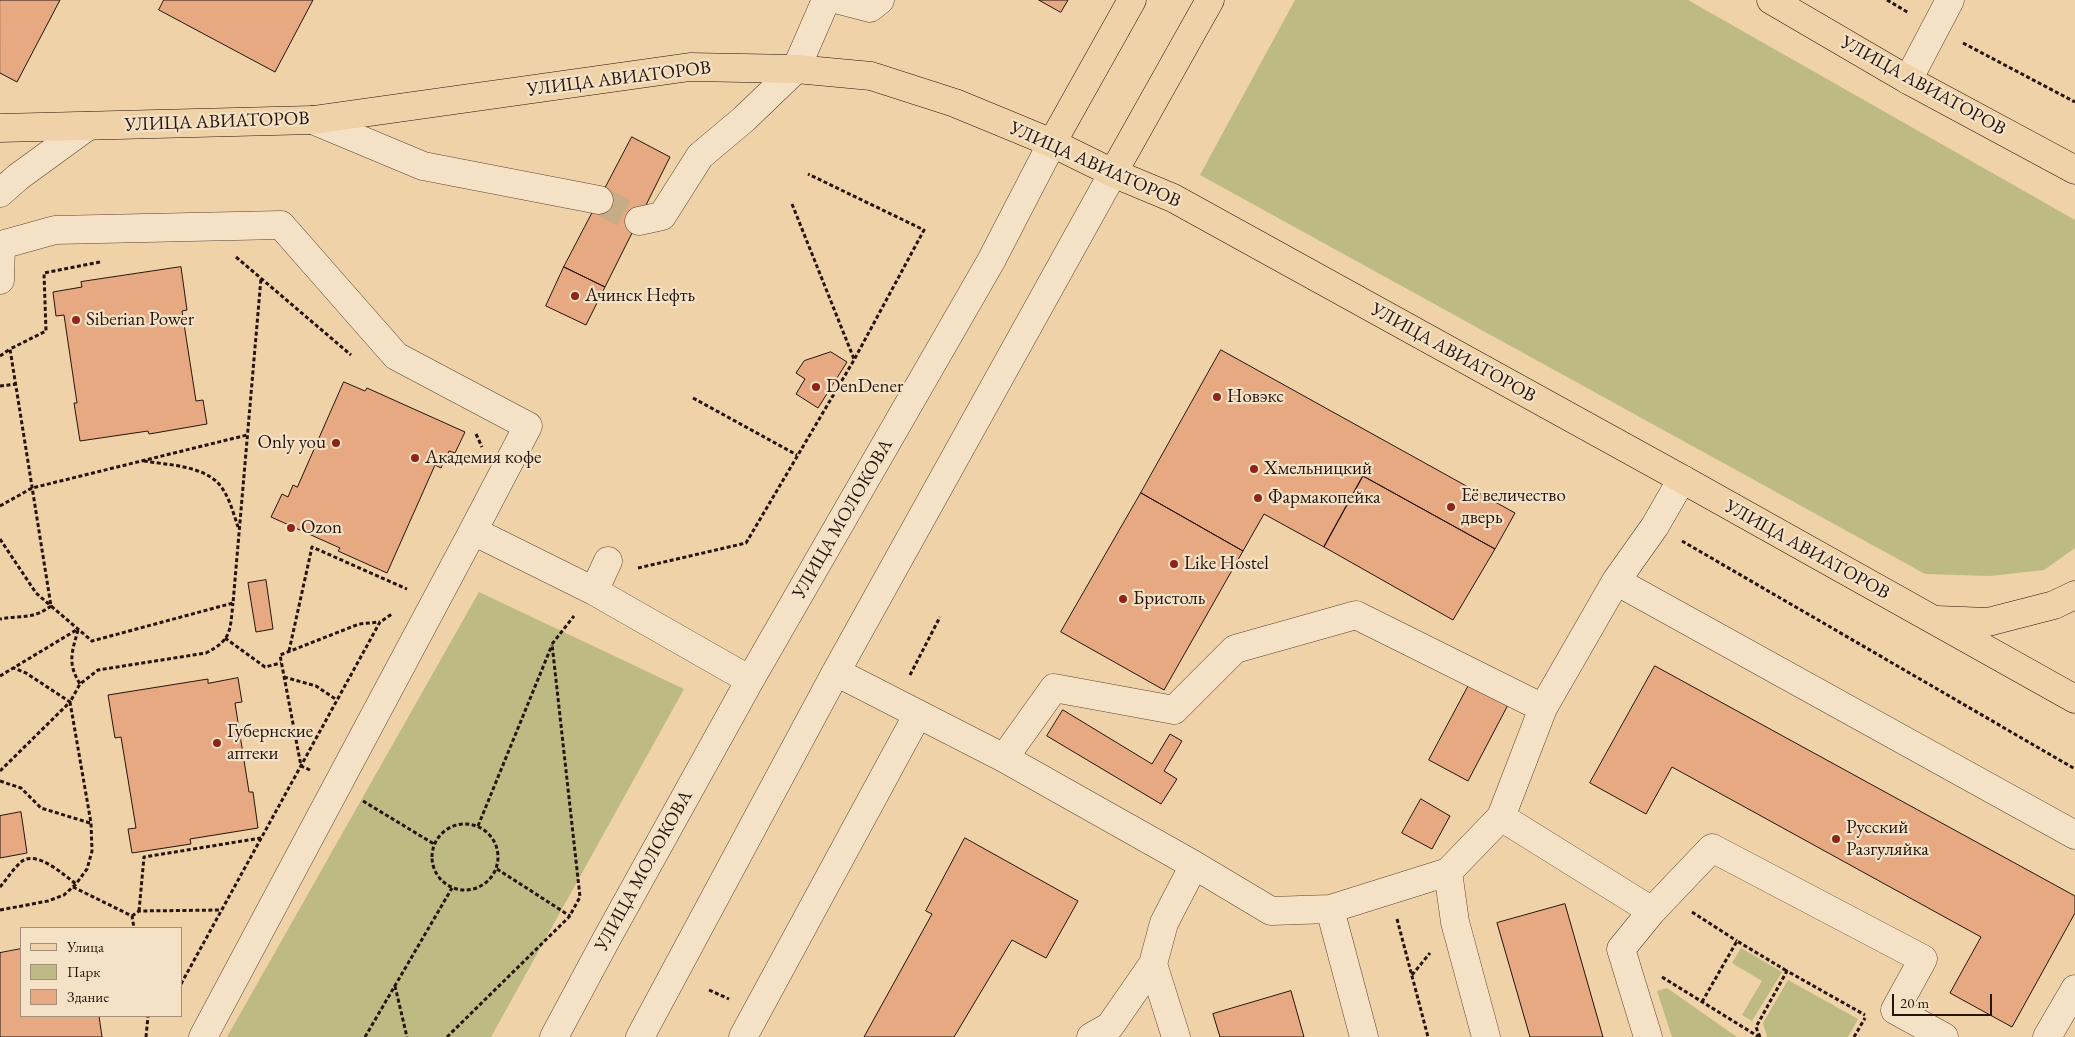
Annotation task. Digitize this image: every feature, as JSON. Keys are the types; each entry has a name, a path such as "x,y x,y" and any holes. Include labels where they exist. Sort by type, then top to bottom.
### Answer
{"main road":[{"name":"УЛИЦА МОЛОКОВА","path":"1052,143 1132,0"},
{"path":"1113,173 1210,0"},
{"name":"УЛИЦА АВИАТОРОВ","path":"1771,0 1908,80 2075,170"},
{"name":"УЛИЦА АВИАТОРОВ","path":"0,128 312,120 690,67 796,69 871,76 954,103 1052,143 1113,173 1173,198 2075,699"},
{"path":"1933,620 1988,622 2054,605 2075,595"}],"street":[{"path":"639,221 662,216 700,156 744,119 796,69 826,0"},
{"path":"839,0 870,8 880,0"},
{"path":"1908,80 1950,0"},
{"path":"312,120 423,166 599,200"},
{"path":"0,193 18,177 88,126"},
{"name":"УЛИЦА МОЛОКОВА","path":"554,1037 750,680 986,269 1052,143"},
{"path":"640,1037 836,672 1113,173"},
{"path":"0,280 1,243 55,230 281,225 396,356 528,426 203,1037"},
{"path":"836,672 894,700 1004,758 1194,865 1271,911 1330,908 1448,872 1501,817 1543,708 1616,581 1655,526 1682,479"},
{"path":"473,531 601,576 750,680"},
{"path":"1616,581 2075,836"},
{"path":"1004,758 1054,688 1174,710 1235,649 1356,615 1543,708"},
{"path":"743,1037 918,714"},
{"path":"1501,817 1652,911"},
{"path":"1648,1037 1621,949 1652,911 1712,848 1924,959 1895,1010 1944,1037"},
{"path":"1091,1037 1110,1026 1153,964 1164,923 1194,865"},
{"path":"1448,872 1455,922 1486,1037"},
{"path":"1330,908 1364,1037"},
{"path":"1153,964 1176,1037"},
{"path":"2047,1037 2075,989"}],"path":[{"path":"1887,0 1935,28 2075,102"},
{"path":"478,826 552,644 601,576 746,543 854,360 924,230 808,174"},
{"path":"792,204 854,360"},
{"path":"227,255 236,256 358,359"},
{"path":"0,356 46,331 44,273 109,260"},
{"path":"0,771 70,702 80,684 98,670 206,653 218,646 230,632 261,278"},
{"path":"10,349 51,606"},
{"path":"0,386 16,384"},
{"path":"693,398 797,455"},
{"path":"475,432 482,446 478,455"},
{"path":"0,506 32,488 248,435"},
{"path":"140,461 198,471 216,482 229,501 239,530"},
{"path":"1655,526 2075,769"},
{"path":"0,539 36,593 92,641 233,603"},
{"path":"289,651 312,548 435,603"},
{"path":"0,619 29,618 41,614 51,606"},
{"path":"182,982 380,622 398,610"},
{"path":"894,700 910,675 940,618"},
{"path":"301,766 280,655 359,624 380,622"},
{"path":"0,676 78,629"},
{"path":"78,629 71,656 73,672 80,684"},
{"path":"225,638 265,667 281,663"},
{"path":"447,1037 569,916 580,897 552,644"},
{"path":"0,910 48,901 64,895 76,884 87,869 92,851 91,823 70,702 14,668"},
{"path":"284,677 316,686 337,700"},
{"path":"301,766 337,785 434,844"},
{"path":"0,781 21,788 41,808 91,823"},
{"path":"467,823 478,826 488,832 498,849 497,869 491,878 475,889 463,890 452,888 442,881 435,872 432,861 434,844 445,830 455,825 467,823"},
{"path":"139,911 144,857 261,838"},
{"path":"0,887 22,861 32,858 51,864 76,884"},
{"path":"497,869 569,916"},
{"path":"73,887 132,916"},
{"path":"365,1037 452,888"},
{"path":"1389,891 1428,1037"},
{"path":"132,916 139,911 221,910"},
{"path":"132,916 134,927"},
{"path":"1701,918 1867,1016"},
{"path":"1702,1002 1738,941"},
{"path":"1759,1037 1756,1027 1787,970"},
{"path":"1658,975 1759,1037"},
{"path":"395,985 407,1037"},
{"path":"146,1037 148,1017"}],"green space":[{"path":"1295,0 1688,0 2075,220 2075,548 2044,570 1990,576 1925,574 1200,175"},
{"path":"479,592 684,689 491,1037 227,1037"},
{"path":"1741,948 1782,972 1752,1021 1742,1015 1762,981 1732,963"},
{"path":"1788,980 1858,1019 1848,1037 1767,1037 1763,1023"},
{"path":"1667,988 1737,1037 1672,1037 1657,991"}],"building":[{"path":"0,0 60,0 17,82 0,73"},
{"path":"164,0 313,0 275,72 159,10"},
{"path":"1039,0 1068,0 1061,12"},
{"path":"632,137 670,157 605,287 564,267"},
{"path":"181,267 187,310 182,311 196,401 203,400 207,424 149,434 148,431 80,441 74,403 77,403 64,315 56,316 53,292 82,287 81,282"},
{"name":"Ачинск Нефть","path":"564,267 605,287 586,325 546,306"},
{"path":"1221,350 1515,513 1495,549 1363,476 1324,547 1264,514 1243,551 1141,493"},
{"name":"DenDener","path":"831,352 847,362 818,408 796,394 805,379 796,373 804,361"},
{"path":"344,382 365,391 367,388 465,432 455,453 449,451 441,468 435,465 387,573 338,551 340,548 271,517 282,494 288,497 293,485 297,487"},
{"path":"1363,476 1495,549 1453,620 1324,547"},
{"path":"1141,493 1243,551 1164,690 1061,632"},
{"path":"266,580 273,629 256,632 248,583"},
{"path":"1655,666 2075,896 2075,913 2012,1027 1950,993 1981,937 1672,767 1646,814 1590,783"},
{"path":"238,678 242,702 235,703 249,792 253,792 258,828 190,839 191,844 132,853 128,829 136,828 121,737 115,738 108,695 208,679 208,683"},
{"path":"1470,683 1509,703 1468,781 1429,760"},
{"path":"1063,710 1152,764 1170,734 1182,741 1164,771 1177,779 1161,804 1047,736"},
{"path":"1421,799 1450,816 1432,849 1402,833"},
{"path":"21,812 27,853 0,858 0,816"},
{"path":"965,838 1078,901 1046,958 1012,940 954,1037 864,1037 932,914 926,911"},
{"path":"1565,904 1603,1037 1530,1037 1497,923"},
{"path":"20,949 20,1017 99,1017 102,1037 0,1037 0,953"},
{"path":"1291,991 1304,1037 1220,1037 1213,1014"}],"tunnel":[{"path":"599,200 639,221"}],"place":[{"name":"Ачинск Нефть","path":"575,296"},
{"name":"Siberian Power","path":"76,320"},
{"name":"DenDener","path":"816,387"},
{"name":"Новэкс","path":"1217,397"},
{"name":"Only you","path":"336,443"},
{"name":"Академия кофе","path":"415,458"},
{"name":"Хмельницкий","path":"1254,469"},
{"name":"Фармакопейка","path":"1258,498"},
{"name":"Её величество дверь","path":"1451,507"},
{"name":"Ozon","path":"291,528"},
{"name":"Like Hostel","path":"1174,564"},
{"name":"Бристоль","path":"1123,599"},
{"name":"Губернские аптеки","path":"217,743"},
{"name":"Русский Разгуляйка","path":"1836,839"}]}
